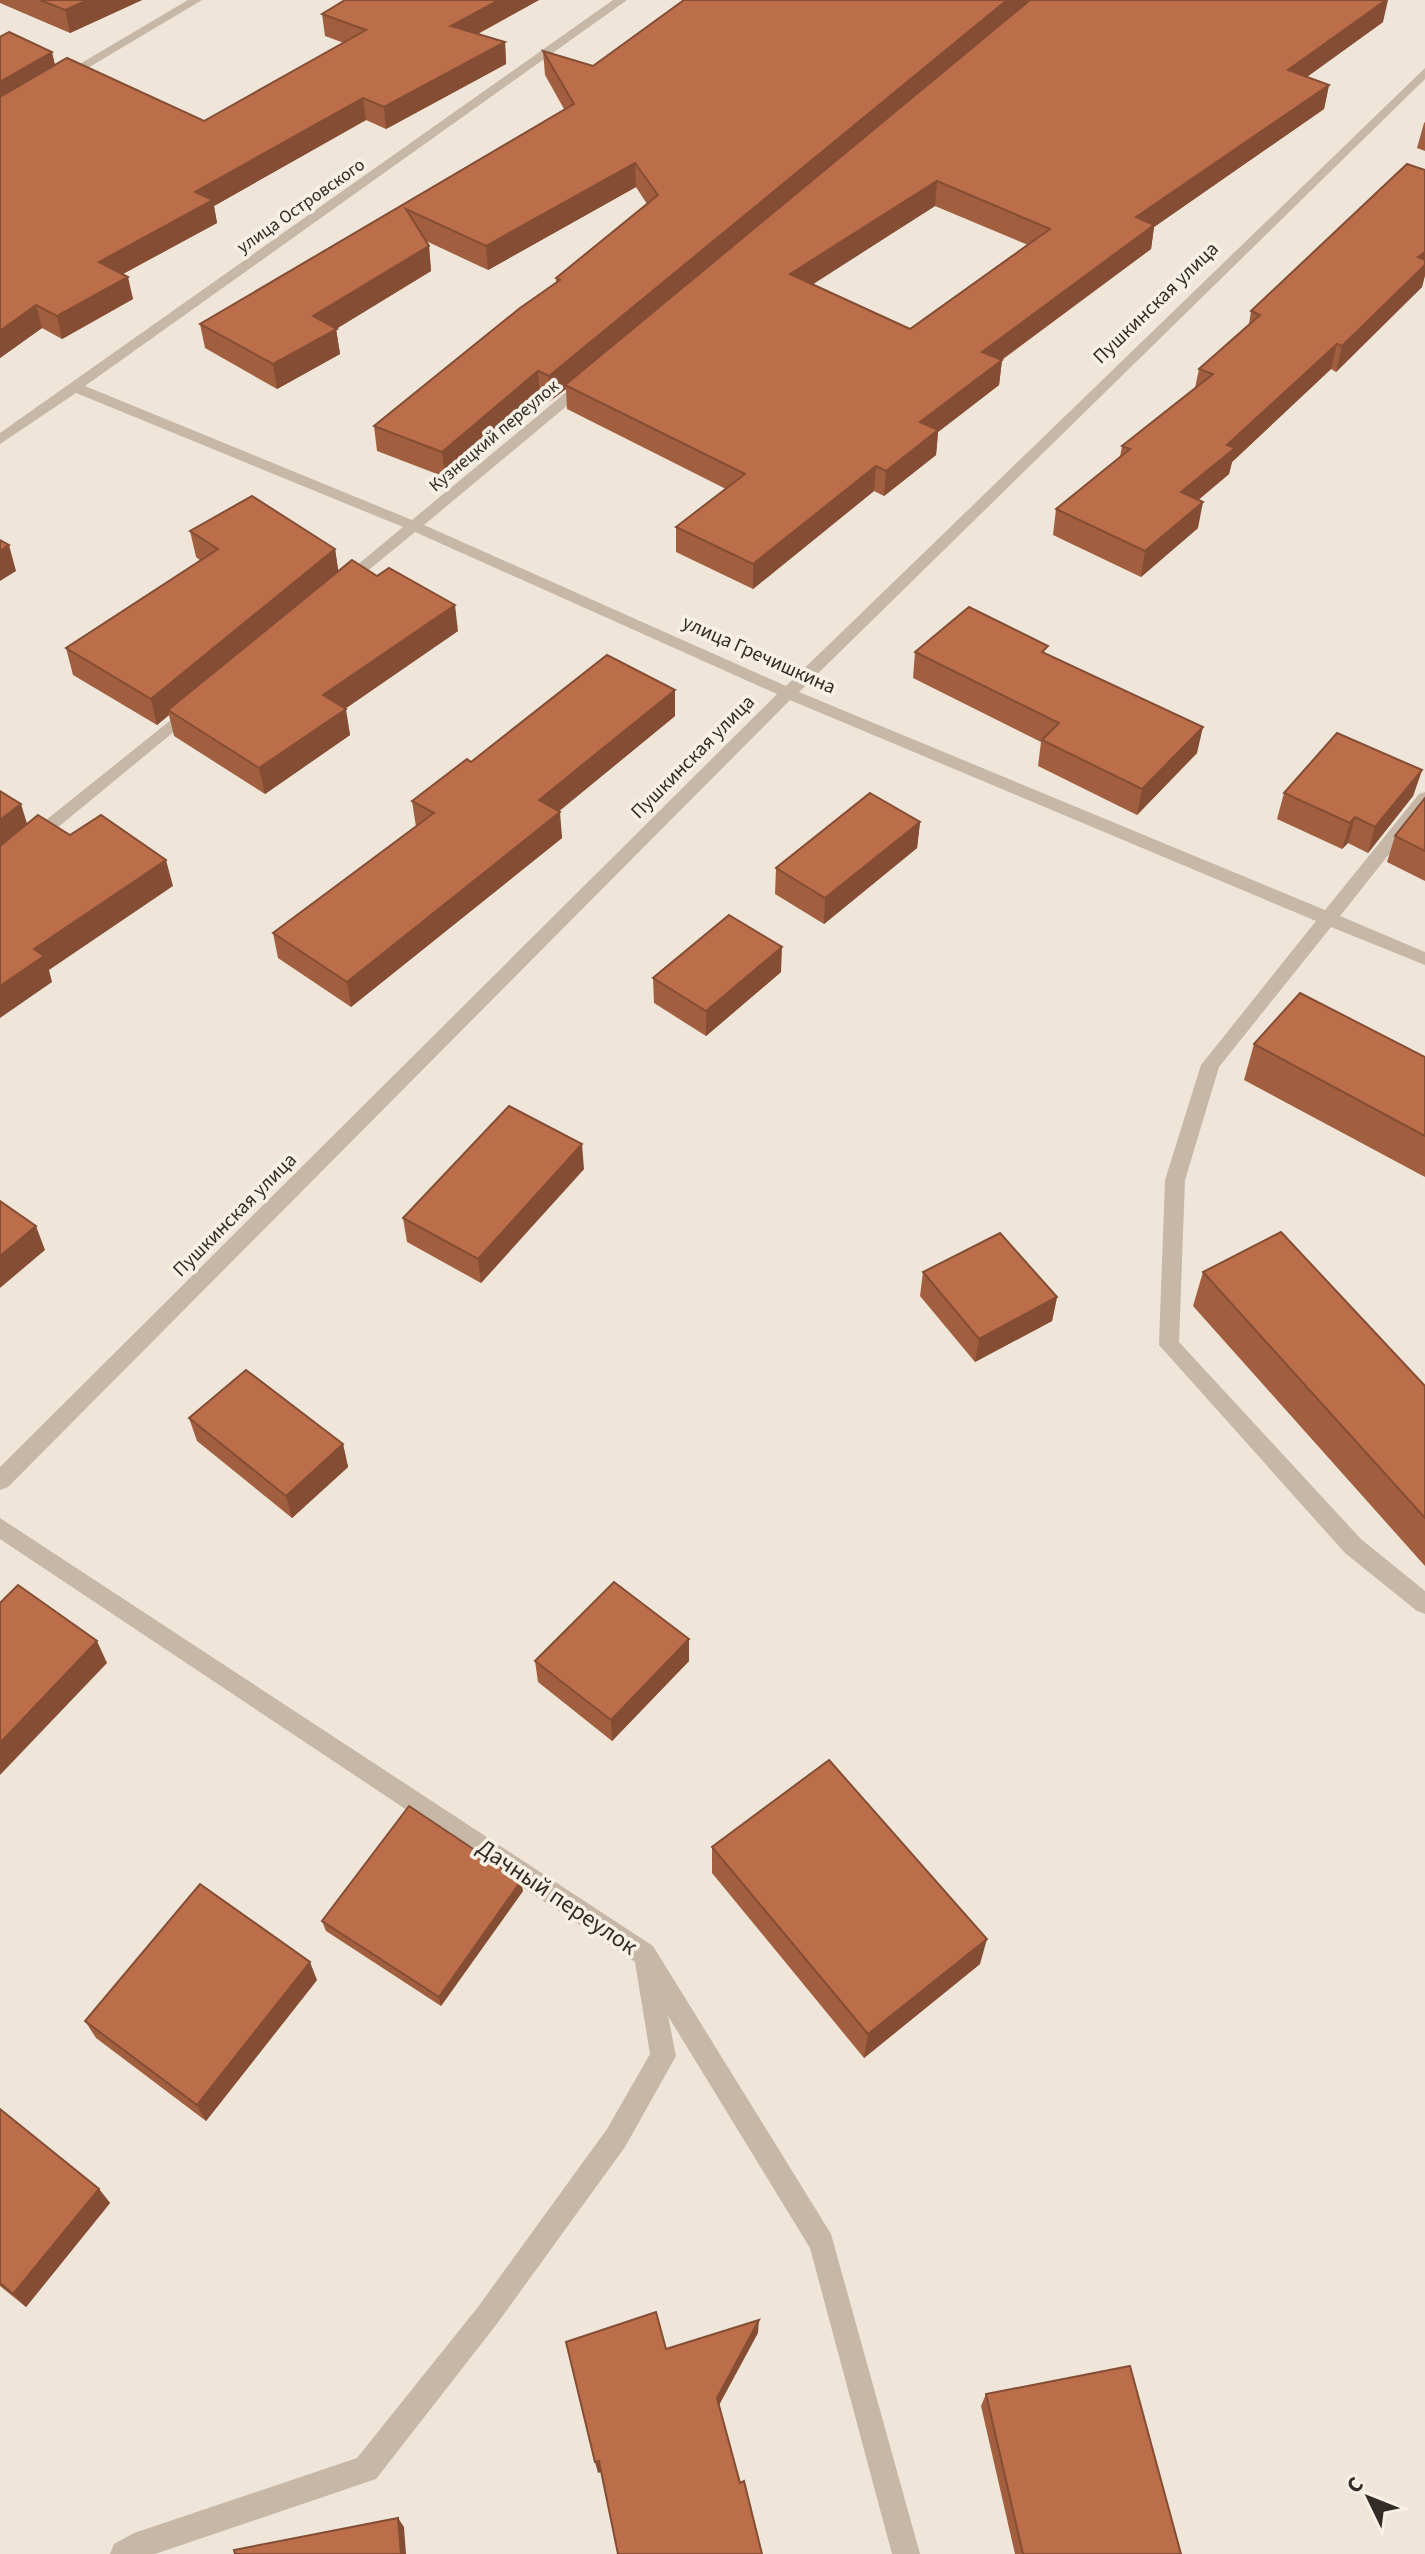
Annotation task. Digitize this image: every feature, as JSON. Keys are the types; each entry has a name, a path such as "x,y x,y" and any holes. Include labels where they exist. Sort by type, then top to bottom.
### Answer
{"street":[{"path":"52,84 196,0"},
{"name":"улица Островского","path":"0,440 621,0"},
{"name":"Пушкинская улица","path":"0,1481 788,693 1425,72"},
{"name":"Кузнецкий переулок","path":"329,596 596,374"},
{"name":"улица Гречишкина","path":"77,388 414,526 788,693 1425,959"},
{"path":"0,866 207,696"},
{"path":"1425,798 1210,1065 1175,1180 1169,1345 1353,1546 1425,1604"},
{"name":"Дачный переулок","path":"0,1527 644,1954 822,2243 906,2554"},
{"path":"124,2554 134,2547 366,2469 487,2316 607,2151 663,2056 644,1954"}],"building":[{"path":"40,0 88,0 65,10"},
{"path":"345,0 499,0 451,26 505,42 384,107 363,98 195,192 213,200 99,262 128,277 57,316 36,305 0,331 0,97 67,58 204,121 366,30 322,14"},
{"path":"684,0 1007,0 549,376 538,371 442,452 374,426 520,308 560,280 556,278 658,195 635,163 486,246 406,209 429,246 313,316 337,329 273,364 200,324 574,104 543,51 593,66"},
{"path":"1030,0 1386,0 1288,70 1329,85 1136,217 1154,225 982,352 1002,360 920,422 938,430 886,471 876,466 753,564 676,527 745,474 565,385","holes":["937,181 1050,229 910,329 790,274"]},
{"path":"9,32 52,52 0,82 0,37"},
{"path":"1407,164 1425,170 1425,252 1418,257 1425,260 1425,265 1342,346 1337,344 1227,445 1235,448 1181,492 1203,502 1145,551 1056,509 1130,449 1122,446 1213,374 1199,369 1260,315 1251,311"},
{"path":"252,496 335,549 151,699 66,648 218,549 190,531"},
{"path":"0,540 9,545 0,551"},
{"path":"352,560 377,576 389,568 455,605 323,695 346,709 259,768 168,710"},
{"path":"969,607 1048,646 1042,652 1203,727 1142,789 1042,740 1059,723 915,652"},
{"path":"607,655 675,690 539,800 560,812 347,982 273,933 434,813 412,801 467,759 471,762"},
{"path":"1337,733 1422,770 1375,827 1355,817 1350,823 1284,793"},
{"path":"0,791 21,804 0,820"},
{"path":"870,793 920,822 825,898 776,868"},
{"path":"1425,798 1425,851 1395,836"},
{"path":"38,815 70,835 101,815 166,860 34,949 44,956 0,986 0,846"},
{"path":"729,915 782,947 706,1011 653,978"},
{"path":"1300,993 1425,1057 1425,1136 1254,1044"},
{"path":"509,1106 582,1144 478,1259 403,1218"},
{"path":"0,1201 36,1226 0,1256"},
{"path":"1281,1232 1425,1386 1425,1518 1203,1272"},
{"path":"1000,1233 1057,1297 979,1339 923,1272"},
{"path":"246,1370 343,1444 286,1496 189,1418"},
{"path":"614,1582 689,1639 611,1720 535,1661"},
{"path":"18,1585 97,1641 0,1743 0,1603"},
{"path":"829,1760 987,1939 868,2034 712,1847"},
{"path":"409,1806 521,1881 439,1997 322,1921"},
{"path":"200,1884 310,1962 197,2105 85,2021"},
{"path":"0,2109 99,2189 13,2294 0,2283"},
{"path":"656,2312 666,2349 759,2320 717,2398 740,2483 744,2481 762,2554 618,2554 599,2461 595,2462 566,2342"},
{"path":"1130,2366 1181,2554 1023,2554 986,2394"},
{"path":"398,2518 401,2554 235,2554 234,2550"}]}
